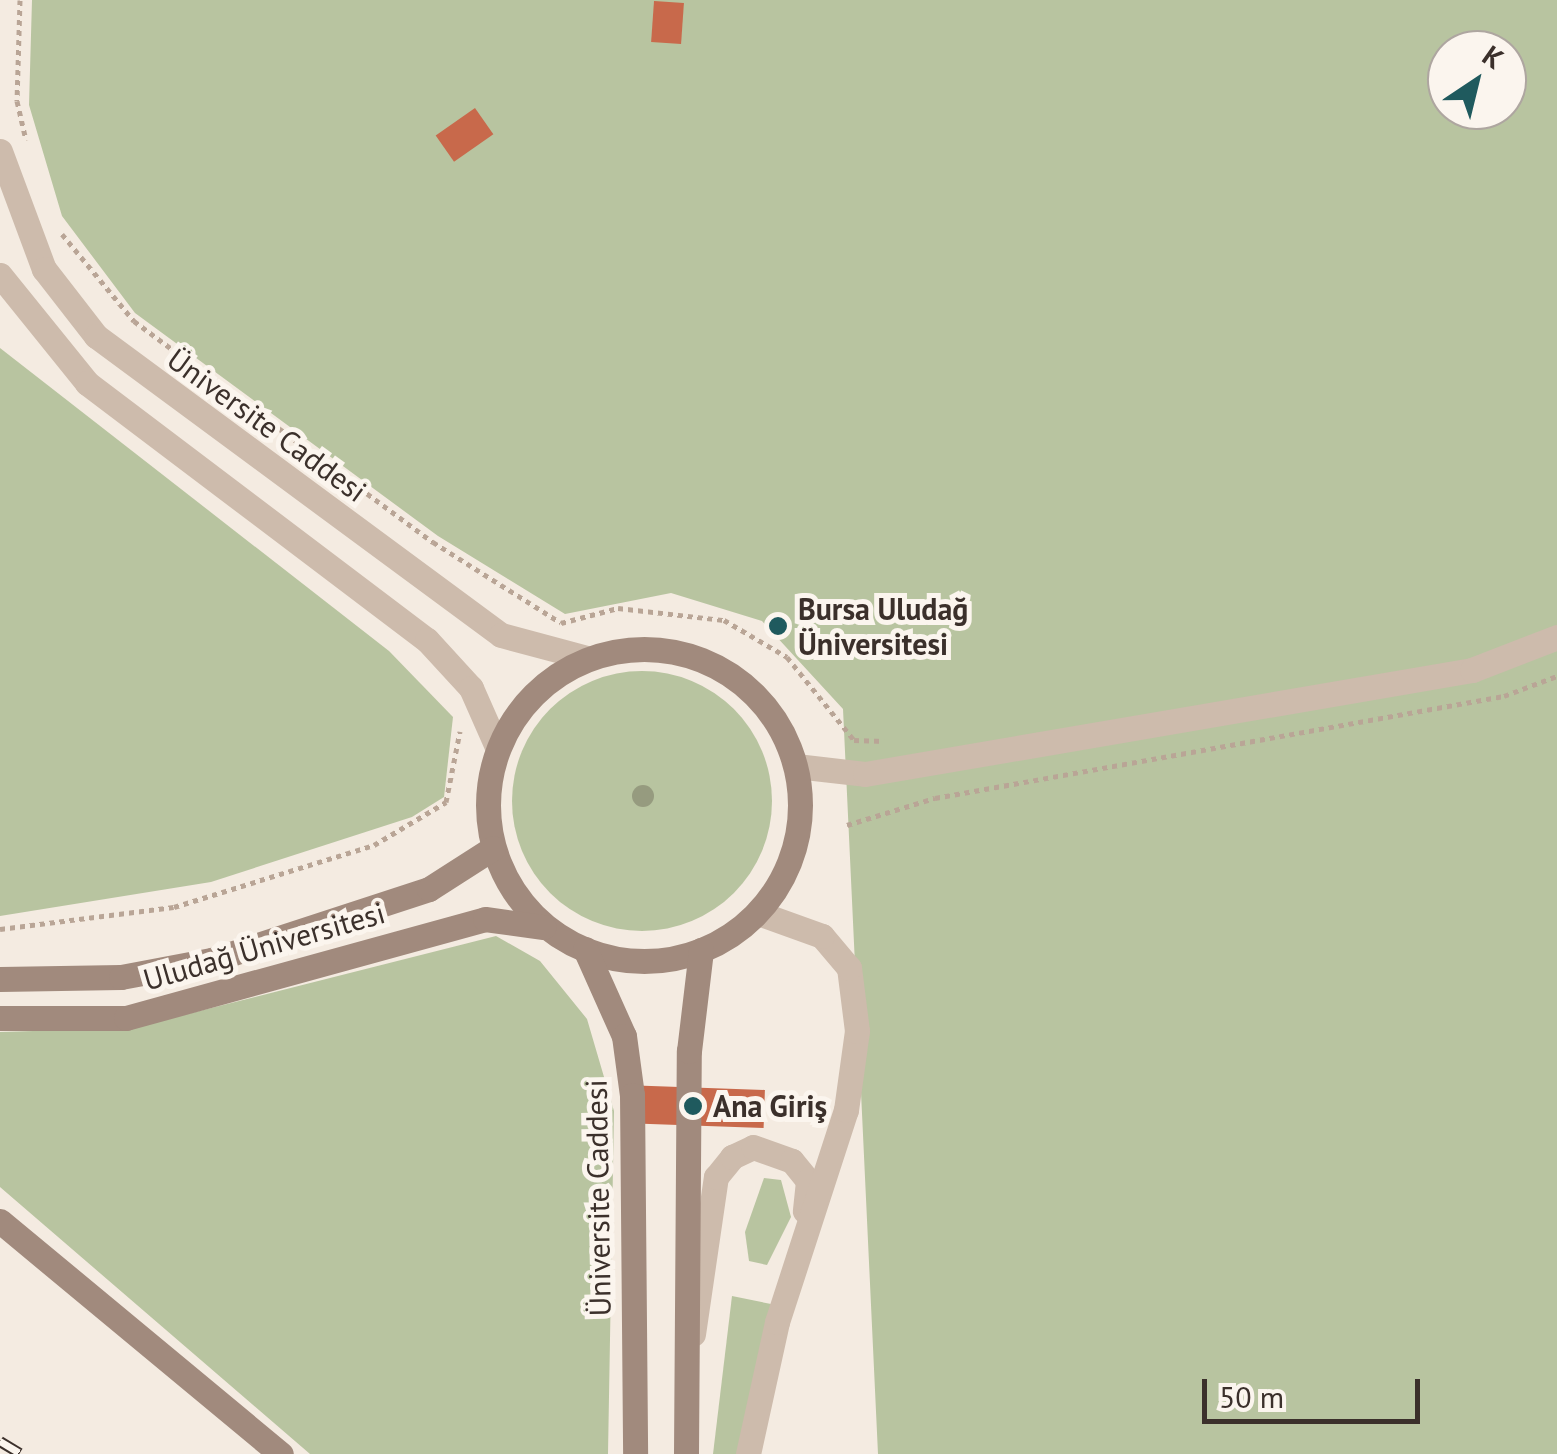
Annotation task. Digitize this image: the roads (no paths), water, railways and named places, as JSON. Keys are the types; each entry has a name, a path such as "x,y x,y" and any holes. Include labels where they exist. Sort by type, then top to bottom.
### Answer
{"main road":[{"path":"639,648 691,655 762,705 796,766 796,835 758,913 701,950 663,960 585,950 542,926 493,848 487,797 498,747 539,689 587,658 639,648"},
{"name":"Uludağ Üniversitesi","path":"0,979 121,977 212,960 428,889 493,848"},
{"name":"Uludağ Üniversitesi","path":"0,1018 126,1018 485,919 542,926"},
{"name":"Üniversite Caddesi","path":"585,950 624,1036 632,1096 635,1454"},
{"path":"686,1454 689,1051 701,950"},
{"path":"0,1221 281,1454"}],"street":[{"name":"Üniversite Caddesi","path":"0,151 44,269 96,336 501,634 587,658"},
{"path":"0,275 87,383 427,640 471,688 498,747"},
{"path":"796,766 904,767 1472,670 1557,636"},
{"path":"748,1454 802,1247 846,1110 858,1031 849,968 822,936 758,913"},
{"path":"686,1368 716,1177 732,1158 754,1147 792,1161 808,1181 802,1247"}],"railway":[{"path":"0,1441 20,1453"}],"place":[{"name":"Bursa Uludağ Üniversitesi","path":"778,626"},
{"name":"Ana Giriş","path":"693,1106"}]}
